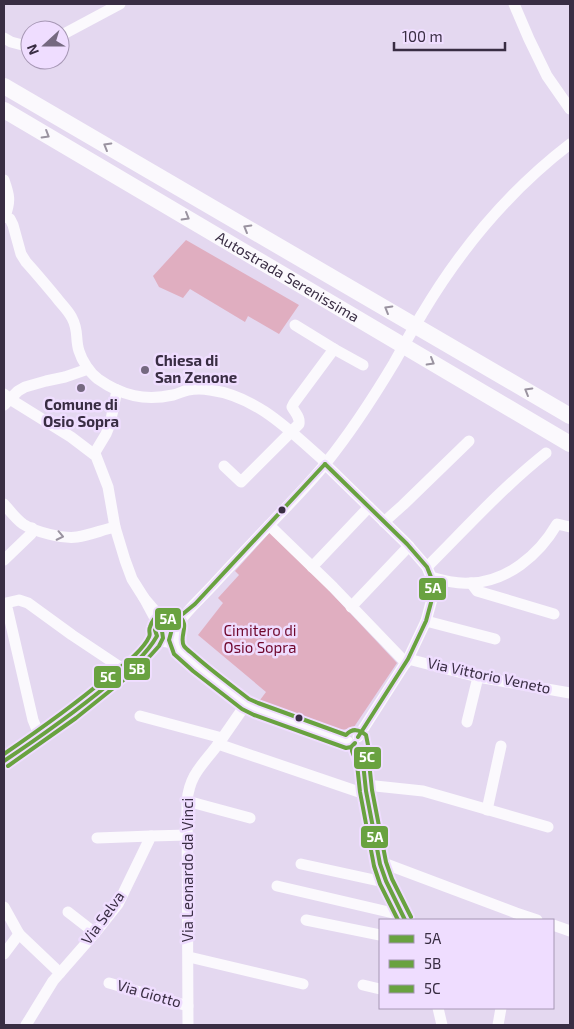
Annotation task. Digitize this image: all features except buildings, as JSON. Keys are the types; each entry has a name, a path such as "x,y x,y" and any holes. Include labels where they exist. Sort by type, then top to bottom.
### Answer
{"highway":[{"name":"Autostrada Serenissima","path":"4,86 570,416"},
{"name":"Autostrada Serenissima","path":"4,110 570,444"}],"street":[{"path":"70,31 120,4"},
{"path":"514,4 547,76 570,108"},
{"path":"4,38 20,44"},
{"path":"403,915 386,881 380,864 363,763 358,750 362,745 361,739 353,739 256,709 246,704 166,642 156,630 186,613 325,464 359,418 394,363 422,313 462,253 519,189 570,144"},
{"path":"4,180 10,201 4,216 10,219 13,225 21,254 69,313 76,328 78,351 88,369 97,378 131,396 159,398 188,390 210,390 252,403 291,431 322,459 409,546 429,572 433,582 432,599 426,621 407,661 353,739"},
{"path":"295,325 363,365"},
{"path":"224,466 241,482 299,424 300,420 292,407 334,349"},
{"path":"4,761 85,704 126,671 178,634 179,630 156,612 132,579 116,527 108,487 96,456 71,437 6,399 25,387 88,369"},
{"path":"94,454 110,424 117,390"},
{"path":"384,522 469,441"},
{"path":"429,572 468,525 525,470 546,453"},
{"path":"4,504 24,525 68,538 116,527"},
{"path":"312,567 369,507"},
{"path":"429,572 452,582 471,583 491,580 510,572 528,559 551,534 557,524 570,527"},
{"path":"269,525 407,661"},
{"path":"4,560 31,534 32,528"},
{"path":"351,607 409,546"},
{"path":"471,583 477,590 554,614"},
{"path":"40,737 4,602 19,600 28,603 126,671"},
{"path":"426,621 495,639"},
{"name":"Via Vittorio Veneto","path":"407,661 478,677 570,693"},
{"path":"467,722 478,677"},
{"name":"Via Leonardo da Vinci","path":"188,1025 188,788 196,772 246,704"},
{"path":"140,716 220,741 359,792 366,788 422,791 548,827"},
{"path":"487,810 501,746"},
{"path":"187,801 250,818"},
{"path":"97,838 188,835"},
{"name":"Via Selva","path":"26,1025 41,999 60,973 118,904 151,836"},
{"path":"301,864 386,881"},
{"path":"380,864 386,864 515,917 530,919"},
{"path":"277,886 403,915"},
{"path":"4,906 19,934 60,973"},
{"path":"68,912 94,933"},
{"path":"306,920 379,935"},
{"path":"554,925 570,931"},
{"path":"4,954 19,934"},
{"path":"189,958 303,984"},
{"name":"Via Giotto","path":"109,983 188,1006"},
{"path":"363,985 379,989"},
{"path":"438,1009 442,1025"},
{"path":"498,1025 501,1009"}],"green space":[{"path":"186,240 299,305 279,334 248,316 245,322 190,289 183,298 159,287 153,276"},
{"name":"Cimitero di Osio Sopra","path":"272,530 397,663 354,727 339,730 257,704 266,692 198,635 223,603 218,598 239,575 235,571"}],"transit line":[{"name":"5A","path":"325,464 407,544 427,567 433,582 432,599 426,621 408,659 358,737"},
{"name":"5A","path":"4,761 70,714 135,663 157,636 155,630 160,621 173,620 195,604 325,464"},
{"name":"5C","path":"4,754 43,727 128,661 139,651 150,636 149,628 154,619 160,614 173,613 184,622 182,638 184,646 249,699 346,735 356,730 366,735 368,745 365,751 369,762 372,790 386,862 392,879 411,917"},
{"name":"5B","path":"8,766 76,718 141,666 159,646 163,638 162,631 164,626 170,626 172,629 169,640 174,654 242,709 346,748 351,747 355,743 352,751 357,764 360,792 374,866 380,884 398,919"},
{"name":"5A","path":"358,750 363,763 366,791 380,864 405,919"}],"place":[{"name":"Chiesa di San Zenone","path":"145,370"},
{"name":"Comune di Osio Sopra","path":"81,388"}]}
